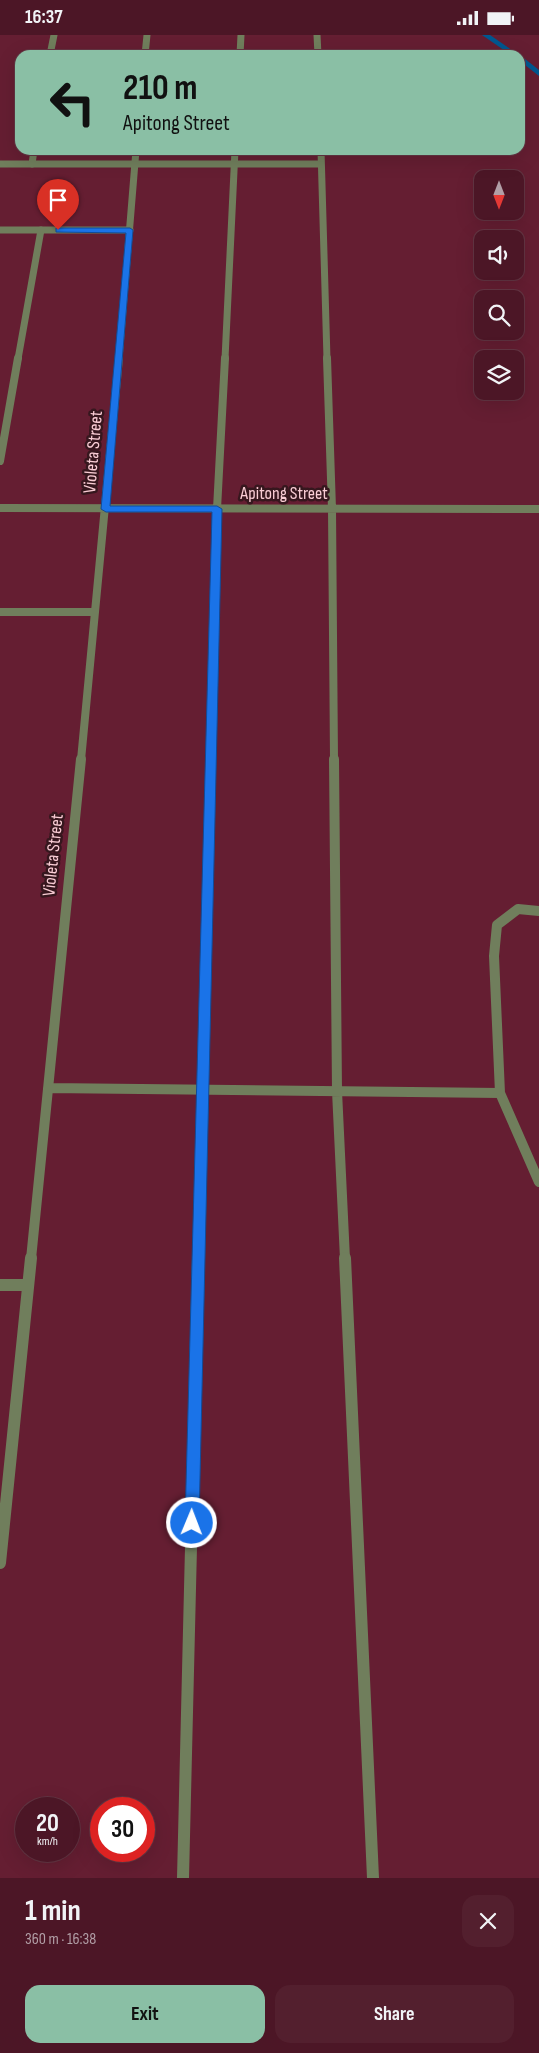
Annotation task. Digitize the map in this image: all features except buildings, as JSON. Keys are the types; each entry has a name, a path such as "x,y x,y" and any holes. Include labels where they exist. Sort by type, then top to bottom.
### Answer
{"street":[{"path":"51,50 54,35"},
{"path":"146,50 147,35"},
{"path":"240,50 241,35"},
{"path":"317,35 318,50"},
{"path":"32,164 33,155"},
{"name":"Violeta Street","path":"0,1563 106,509 136,155"},
{"path":"183,1878 217,509 235,155"},
{"path":"321,155 332,509 337,1091 373,1878"},
{"path":"0,164 322,164"},
{"path":"0,230 130,230"},
{"path":"0,461 41,230"},
{"name":"Apitong Street","path":"0,508 539,509"},
{"path":"0,612 95,612"},
{"path":"539,911 518,909 498,925 494,956 500,1093 539,1182"},
{"path":"48,1088 500,1093"},
{"path":"0,1285 28,1285"}],"waterway":[{"path":"485,35 508,50"},
{"path":"525,61 539,74"}],"route":[{"path":"58,230 130,230 106,509 217,509 192,1523"}]}
